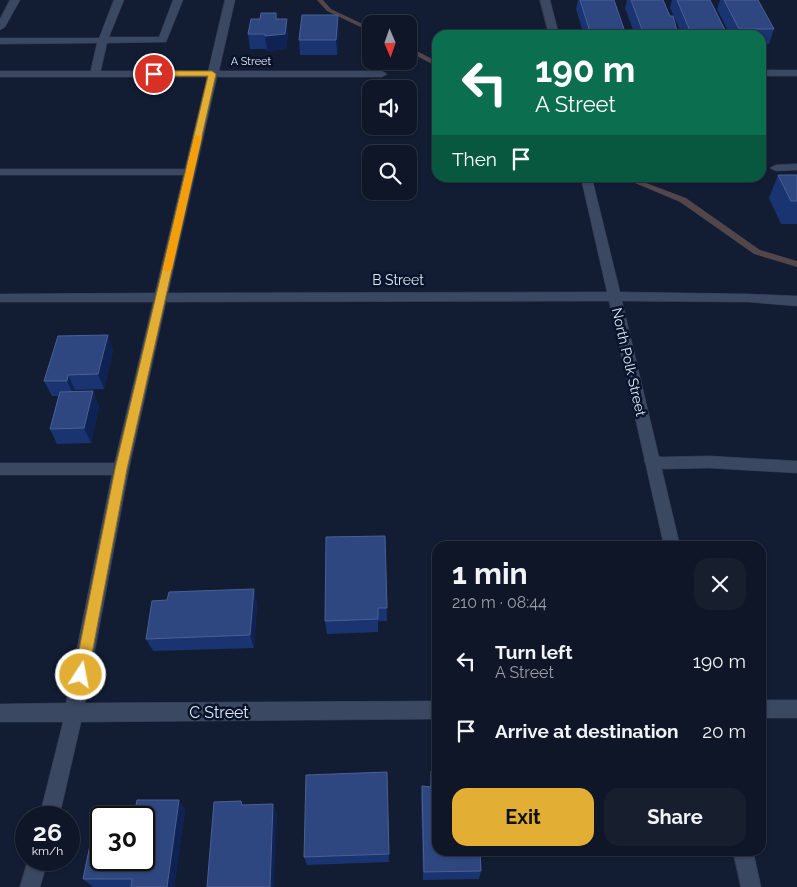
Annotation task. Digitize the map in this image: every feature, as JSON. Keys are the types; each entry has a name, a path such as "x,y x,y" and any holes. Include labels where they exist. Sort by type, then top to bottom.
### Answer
{"street":[{"path":"0,27 15,0"},
{"path":"95,74 103,40 119,0"},
{"path":"0,41 163,40 178,0"},
{"path":"52,806 66,753 121,469 230,0"},
{"path":"545,0 553,30"},
{"path":"766,73 797,73"},
{"name":"A Street","path":"0,74 382,74"},
{"path":"776,168 797,168"},
{"path":"0,172 190,172"},
{"name":"North Polk Street","path":"587,182 671,541"},
{"name":"B Street","path":"0,298 539,296 748,298 797,301"},
{"path":"652,461 662,463 709,462 797,467"},
{"path":"0,469 121,469"},
{"path":"766,709 797,709"},
{"name":"C Street","path":"0,713 432,710"},
{"path":"744,856 751,887"},
{"path":"30,887 35,871"}],"building":[{"path":"580,0 614,0 624,30 589,30"},
{"path":"631,0 663,0 670,16 673,16 677,30 642,30"},
{"path":"677,0 710,0 725,30 690,30"},
{"path":"724,0 758,0 774,29 739,29"},
{"path":"261,13 276,13 276,19 287,19 285,34 265,36 265,34 248,34 251,19 260,19"},
{"path":"302,15 338,15 336,40 299,40"},
{"path":"778,175 797,175 797,201 791,201"},
{"path":"108,335 98,374 68,375 67,381 44,381 58,336"},
{"path":"93,391 84,428 50,429 60,392"},
{"path":"385,536 387,608 378,608 378,619 325,621 326,537"},
{"path":"254,589 250,635 146,639 152,601 167,600 169,592"},
{"path":"432,771 432,856 480,856 481,871 424,872 422,786 431,787"},
{"path":"387,772 389,854 304,857 306,775"},
{"path":"137,800 179,800 167,887 131,887 132,879 83,879 90,845 90,871 155,871 155,806 136,806"},
{"path":"241,801 242,805 273,804 270,887 207,887 214,802"}],"waterway":[{"path":"320,0 329,10 362,26"},
{"path":"418,54 432,62"},
{"path":"637,182 683,200 757,252 797,264"}],"slow traffic":[{"path":"167,269 198,137"}],"route":[{"path":"81,675 121,469 212,74 154,74"}]}
